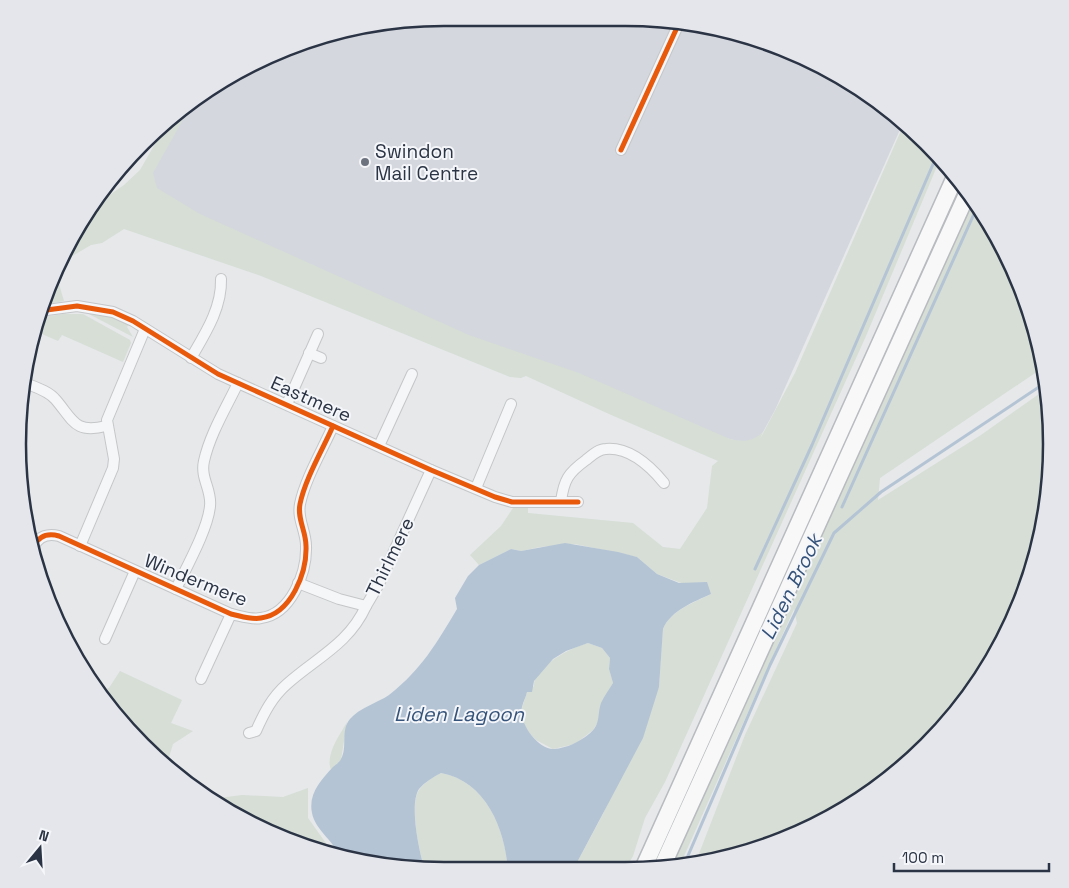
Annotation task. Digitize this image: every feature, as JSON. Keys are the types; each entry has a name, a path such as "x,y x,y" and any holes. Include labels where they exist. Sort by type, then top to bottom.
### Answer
{"highway":[{"path":"646,861 952,185"},
{"path":"665,860 964,201"}],"street":[{"path":"622,150 676,30"},
{"path":"191,358 214,314 220,295 221,279"},
{"name":"Eastmere","path":"48,309 67,306 89,306 113,312 238,383 431,470 512,502 578,502"},
{"path":"80,546 113,468 113,454 106,426 109,415 145,329"},
{"name":"Eastmere","path":"287,404 318,334"},
{"path":"309,353 321,358"},
{"path":"379,446 412,374"},
{"path":"176,589 210,508 209,494 202,475 204,458 238,383"},
{"path":"31,386 49,394 70,420 81,427 95,429 106,426"},
{"path":"476,488 511,404"},
{"name":"Windermere","path":"38,542 42,537 53,534 231,614 254,619 274,614 285,605 298,583 306,547 300,518 301,501 333,426"},
{"path":"561,501 563,484 568,476 599,450 606,449 642,460 664,483"},
{"name":"Thirlmere","path":"298,583 339,599 366,606 379,584 431,470"},
{"name":"Windermere","path":"105,639 135,571"},
{"path":"249,733 256,731 267,706 288,683 341,643 354,629 366,606"},
{"name":"Windermere","path":"201,679 231,614"}],"shaded area":[{"name":"Swindon Mail Centre","path":"625,26 652,27 706,34 759,48 810,69 857,97 900,130 775,410 763,432 755,440 742,442 536,378 143,189 164,135 190,113 235,82 284,58 336,40 363,34 417,27"},
{"path":"184,118 153,173 157,188 200,214 469,335 579,373 730,439 740,441 755,438 763,432 760,439 795,373 901,131 937,167 866,336 665,782 645,818 630,862 577,862 603,814 659,687 663,629 677,612 711,594 657,574 637,557 575,544 540,547 521,551 511,549 479,565 470,555 501,526 513,508 528,507 528,513 633,523 663,547 680,549 707,508 712,466 718,461 526,376 521,378 510,377 261,276 124,229 102,243 91,245 70,257 82,235 109,195 140,170 156,143"},
{"path":"956,190 959,195 658,860 652,861"},
{"path":"967,205 987,235 1011,284 1029,336 1036,372 880,478 878,500 981,435 1039,394 1043,444 1042,471 1035,525 1021,578 1000,629 972,676 939,719 900,758 879,775 834,806 810,819 759,840 698,855 745,735 797,623 794,609 683,857 673,859"},
{"path":"59,283 64,301 51,303"},
{"path":"85,312 114,317 129,324 127,327 133,337"},
{"path":"83,314 130,340 131,343 123,362 62,335 58,341 41,334 46,317"},
{"path":"588,643 602,648 610,658 609,669 613,683 601,705 598,722 593,730 575,744 553,749 536,740 526,729 522,708 527,692 534,686 535,679 540,671 555,658"},
{"path":"120,671 182,700 171,723 193,731 173,744 169,758 130,719 106,689 109,688"},
{"path":"347,722 341,760 331,770 330,758 332,751"},
{"path":"441,773 457,778 481,796 497,823 503,839 507,862 423,861 416,829 416,797 419,790 432,778"},
{"path":"308,788 308,818 328,845 259,819 222,798 242,795 283,797"}],"water":[{"name":"Liden Lagoon","path":"565,543 618,552 637,557 657,574 679,583 707,582 711,594 677,612 663,629 659,687 643,738 577,862 507,862 503,839 497,823 481,796 457,778 441,773 424,784 416,796 416,828 423,861 363,854 334,848 316,824 311,806 314,794 324,777 341,759 347,724 358,712 389,695 411,676 435,645 457,609 455,598 468,576 479,565 511,549 521,551","holes":["588,643 602,648 610,658 609,669 613,683 601,703 598,720 593,731 577,742 554,749 548,748 536,740 530,734 523,720 522,707 527,692 532,692 534,681 553,659 566,651"]}],"waterway":[{"path":"755,569 812,445 933,163"},
{"path":"842,507 974,215"},
{"name":"Liden Brook","path":"688,857 770,665 834,533 881,492 1039,387"}],"cycle path":[{"path":"621,150 676,30"},
{"path":"48,310 77,306 113,312 133,321 218,374 495,497 512,502 578,502"},
{"path":"38,541 44,536 59,536 231,614 246,618 261,618 272,615 289,601 304,568 306,546 299,509 302,494 333,426"}],"place":[{"name":"Swindon Mail Centre","path":"365,162"}]}
